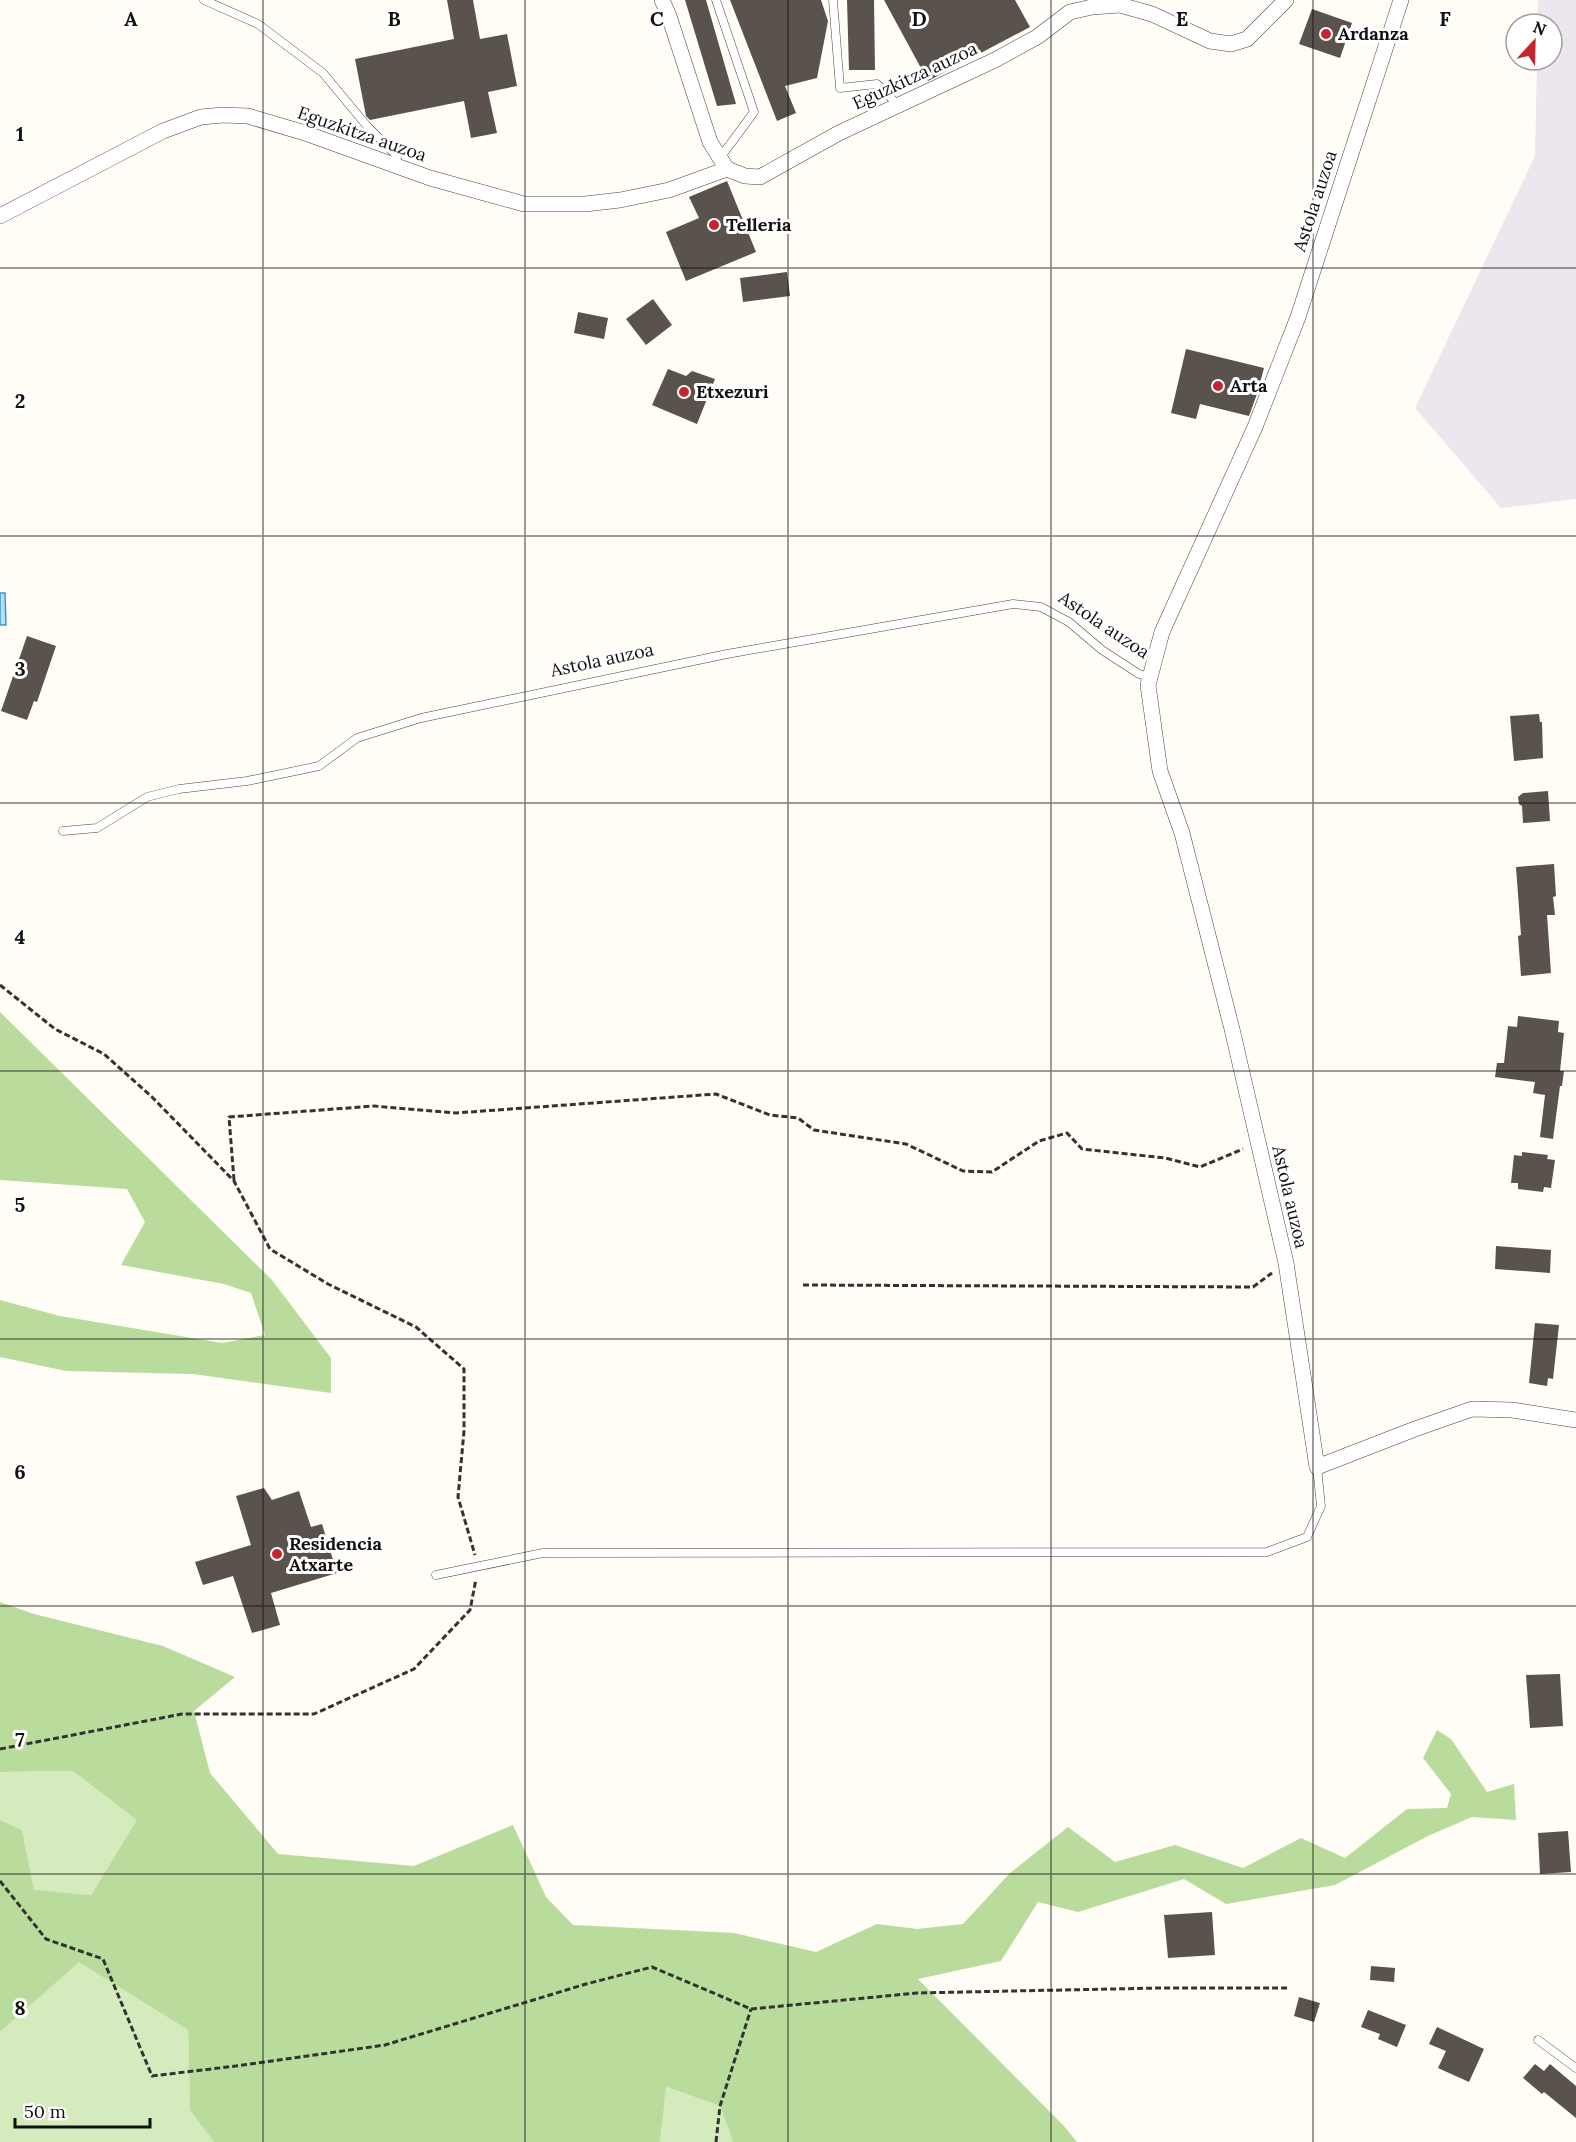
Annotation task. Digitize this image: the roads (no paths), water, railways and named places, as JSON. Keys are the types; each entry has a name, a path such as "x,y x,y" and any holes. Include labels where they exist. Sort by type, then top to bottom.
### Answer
{"street":[{"path":"662,0 710,142 723,163"},
{"name":"Eguzkitza auzoa","path":"0,216 162,131 201,117 223,115 248,116 305,133 430,178 524,204 585,204 620,200 669,190 723,163 745,176 760,177 839,133 995,60 1037,37 1070,12 1092,7 1120,5 1152,14 1210,41 1231,44 1247,39 1286,0"},
{"name":"Astola auzoa","path":"1317,1467 1286,1263 1232,1029 1182,833 1160,771 1148,685 1162,633 1255,427 1298,317 1401,0"},
{"path":"1317,1467 1472,1409 1512,1410 1576,1420"}],"lane":[{"path":"204,0 258,24 323,73 367,126 397,156 396,165"},
{"path":"716,0 754,112 723,163"},
{"path":"833,0 840,88 877,84 898,105"},
{"name":"Astola auzoa","path":"63,831 97,828 147,797 247,781 319,766 357,738 421,718 727,654 1013,604 1041,607 1069,622 1139,674 1150,677"},
{"path":"436,1575 543,1553 1267,1552 1307,1537 1321,1506 1317,1467"},
{"path":"1538,2040 1576,2068"}],"water":[{"path":"0,593 5,593 6,625 0,625"}],"place":[{"name":"Ardanza","path":"1326,34"},
{"name":"Telleria","path":"714,225"},
{"name":"Arta","path":"1218,386"},
{"name":"Etxezuri","path":"684,392"},
{"name":"Residencia Atxarte","path":"277,1554"}]}
